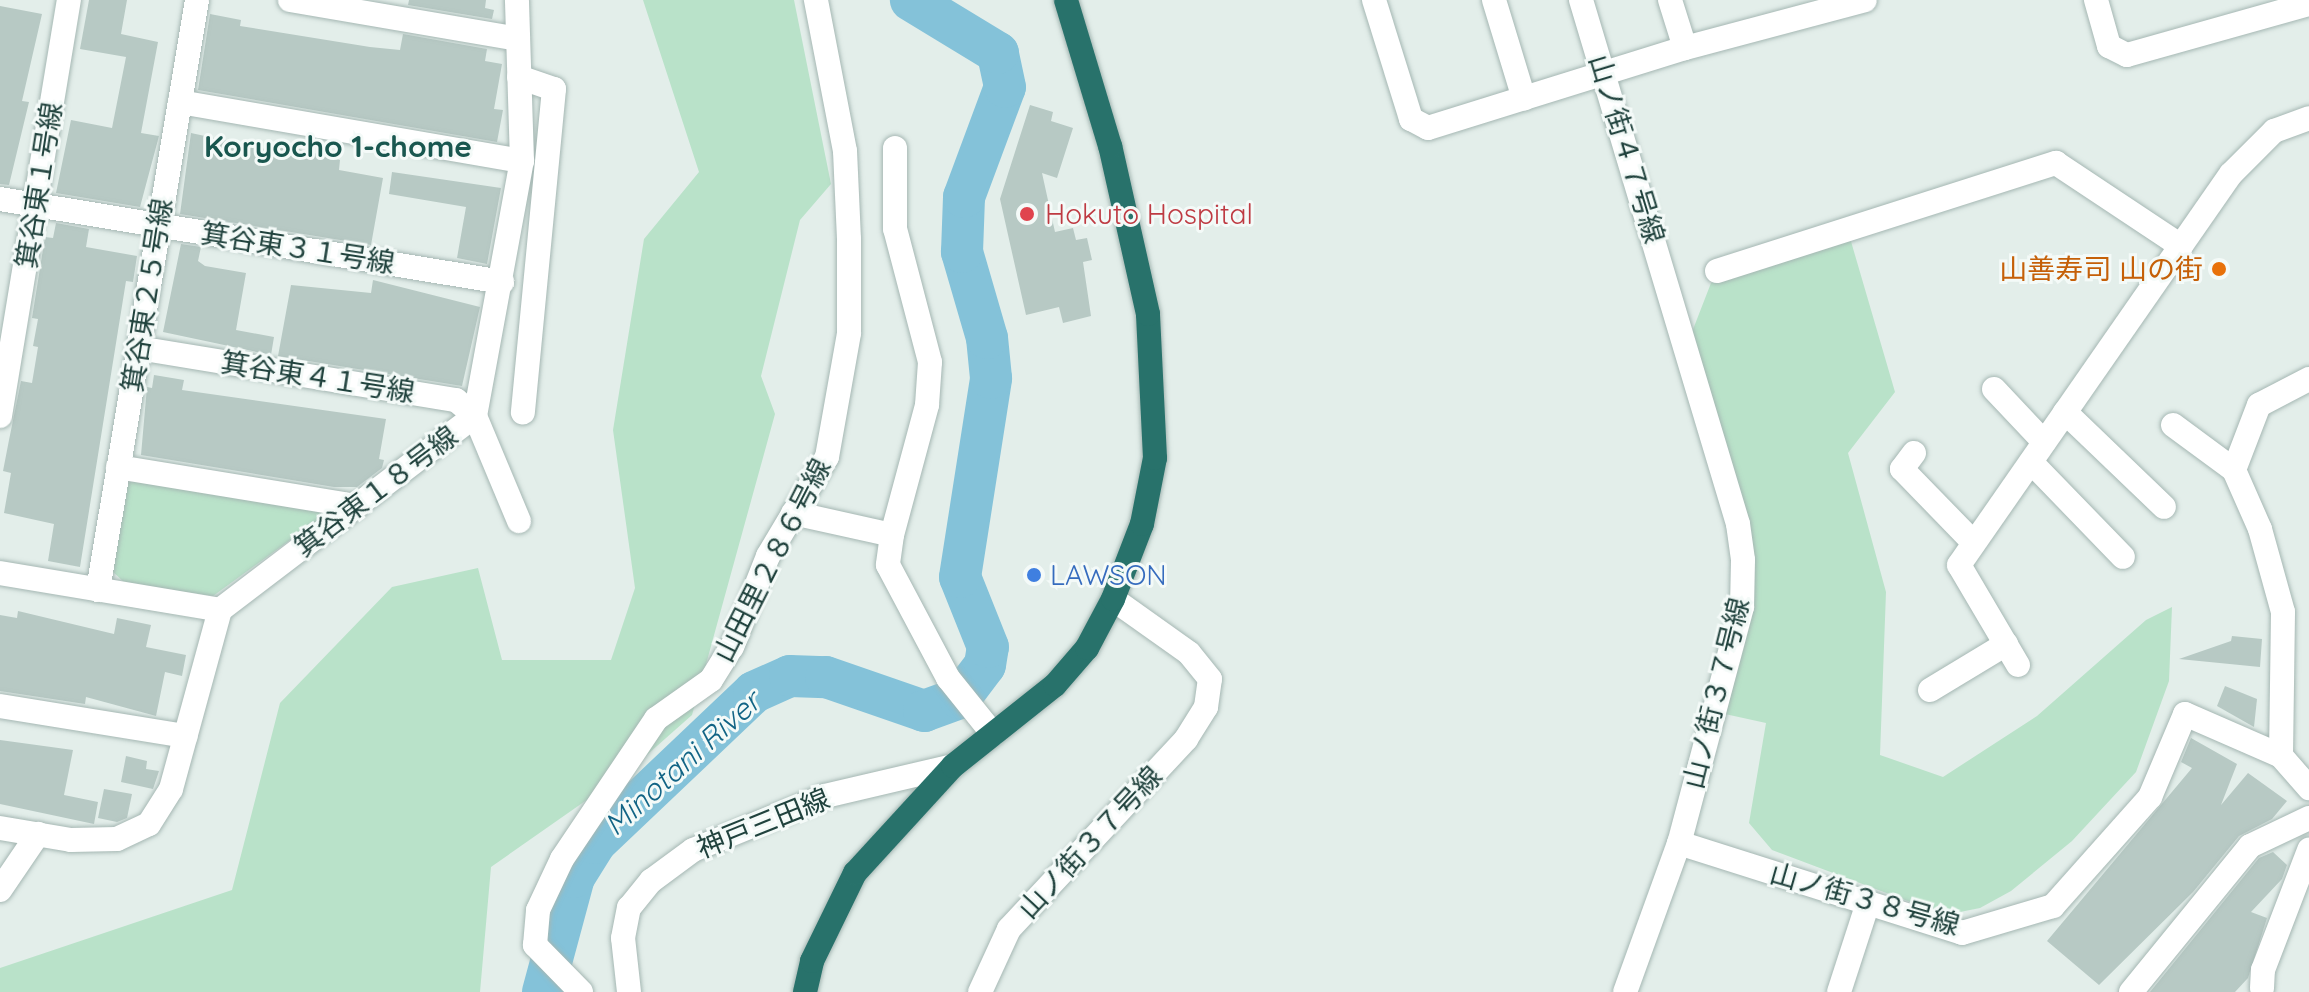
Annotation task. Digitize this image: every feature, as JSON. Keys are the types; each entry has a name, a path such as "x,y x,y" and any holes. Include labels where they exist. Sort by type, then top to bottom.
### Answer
{"highway":[{"path":"805,992 812,961 855,873 953,766 1055,685 1087,648 1113,599 1142,524 1155,458 1152,366 1139,261 1066,0"}],"street":[{"name":"箕谷東１号線","path":"0,416 69,0"},
{"name":"箕谷東２５号線","path":"98,590 197,0"},
{"path":"290,0 518,39"},
{"name":"箕谷東１８号線","path":"220,610 475,416 522,161 517,0"},
{"name":"山田里２８６号線","path":"581,992 535,945 538,910 562,859 656,719 718,669 732,647 768,556 827,457 849,333 845,151 816,0"},
{"path":"1374,0 1411,119 1428,128 1685,48 1865,0"},
{"path":"1494,0 1524,99"},
{"name":"山ノ街４７号線","path":"1581,0 1671,297"},
{"path":"1670,0 1685,48"},
{"path":"2096,0 2109,46 2127,55 2309,4"},
{"path":"519,77 554,89 523,413"},
{"path":"180,102 522,161"},
{"path":"1930,690 2012,655 1959,565 2231,174 2274,131 2309,118"},
{"path":"895,148 895,229 930,362 927,405 892,535 888,565 948,678 993,734"},
{"path":"1717,271 2056,163 2181,246"},
{"name":"箕谷東３１号線","path":"0,199 502,282"},
{"name":"山ノ街３７号線","path":"1625,992 1679,843 1742,607 1743,560 1738,524 1671,297"},
{"name":"箕谷東４１号線","path":"138,348 456,400 475,416"},
{"path":"2234,470 2259,405 2309,379"},
{"path":"1994,389 2038,452 2123,557"},
{"path":"2065,412 2164,507"},
{"path":"475,416 519,521"},
{"path":"2173,425 2234,470 2260,529 2283,612 2281,756"},
{"path":"1914,453 1902,469 1974,543"},
{"path":"118,467 357,506"},
{"path":"793,513 892,535"},
{"path":"0,573 220,610 171,789 149,824 117,839 38,834 0,828"},
{"name":"山ノ街３７号線","path":"980,992 1009,929 1186,739 1206,707 1210,679 1189,653 1113,599"},
{"path":"0,706 186,736"},
{"name":"山ノ街３８号線","path":"1679,843 1962,933 2053,906 2150,797 2185,714 2281,756 2309,788"},
{"name":"神戸三田線","path":"629,992 623,938 629,908 651,881 693,850 825,796 953,766"},
{"path":"2131,992 2250,846 2309,818"},
{"path":"0,890 38,834"},
{"path":"2262,988 2263,970 2309,850"},
{"path":"1839,992 1868,903"}],"green space":[{"path":"643,0 794,0 831,184 800,220 761,376 775,414 692,715 631,769 491,867 480,992 0,992 0,968 232,890 280,703 392,587 478,568 502,660 611,660 635,588 613,430 644,239 699,172"},
{"path":"1850,238 1895,392 1848,453 1886,592 1880,755 1943,777 2037,716 2146,620 2172,607 2169,681 2136,772 2072,841 2011,891 1980,908 1945,915 1772,850 1749,823 1766,723 1725,714 1749,591 1692,332 1711,283"},
{"path":"141,477 321,507 319,519 213,596 126,584 111,570 124,485"}],"building":[{"path":"89,0 127,0 121,34 158,42 141,133 159,136 140,207 56,193 71,120 112,128 126,57 80,49"},
{"path":"409,0 486,0 485,8 494,10 492,19 408,5"},
{"path":"0,6 42,14 22,101 29,102 9,185 0,184"},
{"path":"210,14 241,20 240,26 370,47 400,50 403,34 487,49 485,61 502,64 494,109 503,110 497,142 198,90"},
{"name":"Hokuto Hospital","path":"1030,105 1053,112 1051,121 1073,128 1057,178 1042,173 1055,232 1073,228 1076,240 1087,238 1092,260 1083,262 1091,316 1063,323 1059,307 1026,315 1000,199"},
{"path":"191,133 270,150 271,144 303,150 340,160 339,170 383,178 371,245 180,214"},
{"path":"392,172 501,188 487,264 457,258 466,207 389,194"},
{"path":"56,223 89,229 86,247 137,256 133,282 126,281 80,567 48,561 54,524 4,513 11,473 3,471 21,381 32,383 38,347 33,346 38,319 32,318 45,237 53,238"},
{"path":"181,244 201,247 198,261 205,266 246,273 236,330 274,337 271,355 163,332"},
{"path":"373,280 480,307 462,386 278,356 291,285 371,293"},
{"path":"154,375 184,380 182,390 386,419 379,459 384,460 382,468 357,487 334,487 141,455 147,387 152,388"},
{"path":"18,611 114,634 117,618 151,625 146,647 186,655 182,676 165,672 156,716 86,697 85,704 0,691 0,615 17,618"},
{"path":"2232,636 2262,639 2260,667 2179,659 2231,641"},
{"path":"2225,686 2257,699 2254,727 2217,706"},
{"path":"2191,738 2237,764 2221,805 2248,773 2287,801 2272,819 2239,836 2193,892 2099,985 2047,941 2192,768 2181,762"},
{"path":"0,740 73,750 64,795 98,802 94,824 0,804"},
{"path":"126,756 147,761 146,769 159,771 153,789 121,782"},
{"path":"104,789 132,794 127,818 117,822 98,818"},
{"path":"2273,852 2287,865 2282,879 2251,912 2267,918 2248,978 2235,992 2150,992 2259,858"}],"waterway":[{"name":"Minotani River","path":"543,992 574,877 595,843 754,692 790,676 826,677 924,711 960,698 985,665 988,647 960,577 991,378 987,338 962,252 964,197 1005,87 998,53 911,0"}],"place":[{"name":"Hokuto Hospital","path":"1027,214"},
{"name":"山善寿司 山の街","path":"2219,269"},
{"name":"LAWSON","path":"1034,575"}],"district":[{"name":"Koryocho 1-chome","path":"338,146"}]}
